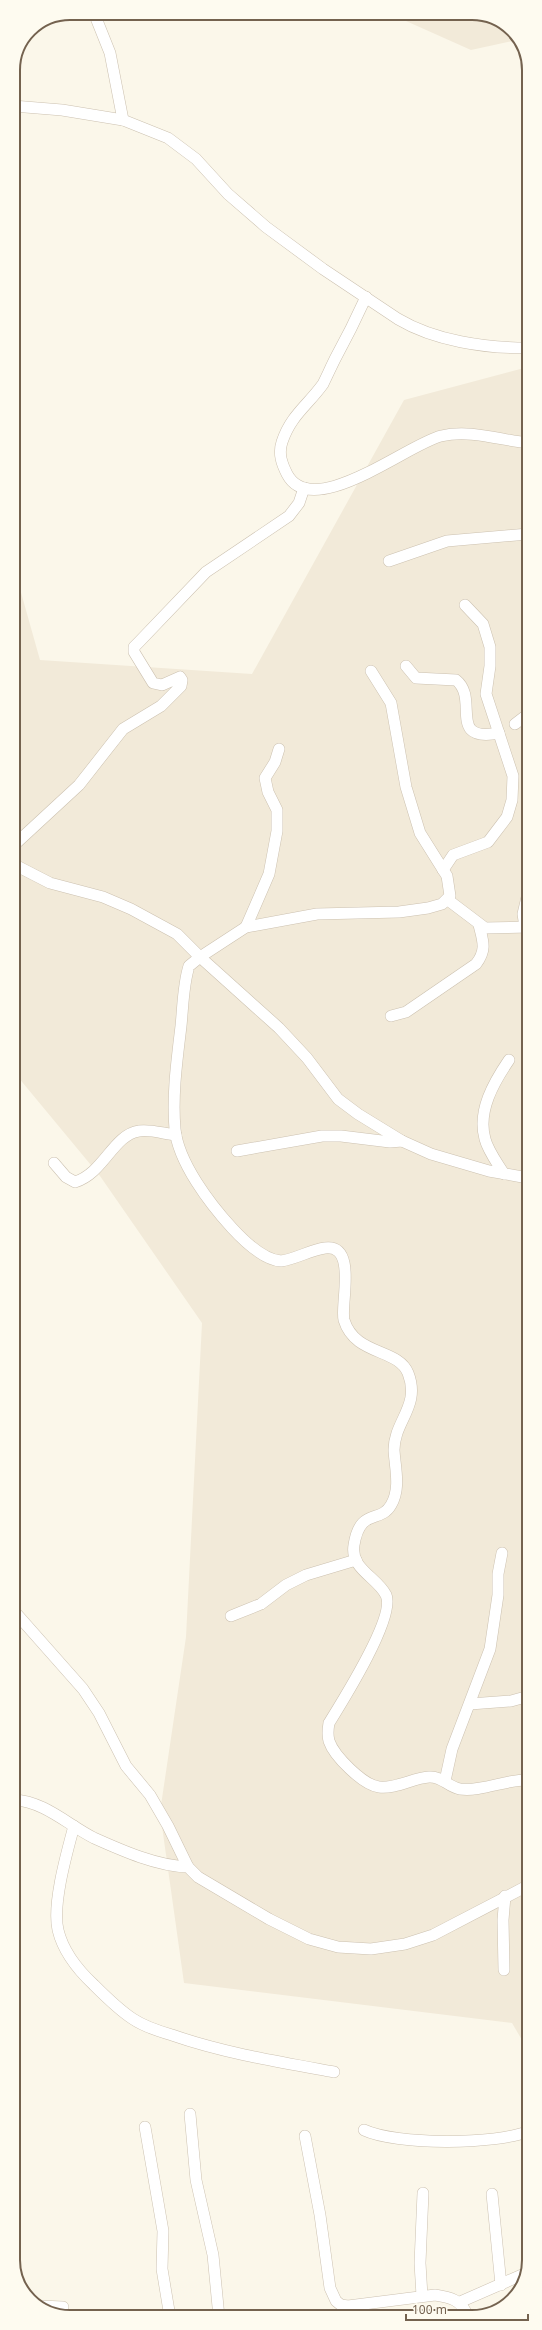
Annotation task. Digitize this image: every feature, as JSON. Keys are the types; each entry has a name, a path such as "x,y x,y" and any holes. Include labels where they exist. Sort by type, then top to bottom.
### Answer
{"street":[{"path":"97,20 110,53 124,120"},
{"path":"20,107 62,110 124,120 153,130 177,143 196,159 228,194 252,216 304,256 398,319 421,331 481,344 522,347"},
{"path":"366,297 324,381 294,417 281,444 281,460 289,477 296,485 304,488 323,489 345,484 426,441 446,435 482,436 522,443"},
{"path":"20,840 79,785 123,729 161,706 181,686 182,680 180,678 162,685 153,683 134,652 134,647 206,572 289,516 299,503 304,488"},
{"path":"389,560 447,541 522,535"},
{"path":"443,870 453,855 488,842 507,817 512,800 513,776 486,694 490,666 490,647 483,624 465,606"},
{"path":"406,666 416,678 456,680 462,688 469,728 474,734 480,735 498,733"},
{"path":"371,671 391,704 405,780 420,833 443,870 451,890 448,900"},
{"path":"515,724 522,719"},
{"path":"246,927 269,874 278,817 265,783 266,778 275,762 279,749"},
{"path":"20,868 50,883 103,897 131,909 177,934 295,1044 338,1099 402,1141 431,1154 504,1174 522,1177"},
{"path":"448,900 428,908 399,912 317,914 246,927 193,962 187,973 176,1071 176,1135 183,1157 214,1207 238,1235 262,1254 273,1261 281,1262 327,1248 335,1250 340,1255 346,1272 342,1309 349,1330 367,1347 396,1359 405,1366 408,1374 412,1395 410,1405 396,1437 396,1494 387,1510 371,1516 362,1522 358,1529 354,1547 356,1560 360,1567 385,1593 388,1606 374,1642 329,1723 327,1733 329,1742 340,1759 370,1785 390,1786 429,1777 438,1777 452,1787 470,1790 522,1781"},
{"path":"448,900 479,924 492,929 522,927"},
{"path":"391,1016 406,1012 476,964 483,955 484,946 479,924"},
{"path":"504,1174 485,1140 483,1129 487,1100 509,1060"},
{"path":"54,1162 66,1177 75,1182 96,1169 123,1137 131,1133 142,1130 176,1135"},
{"path":"237,1151 322,1136 341,1136 390,1142 402,1141"},
{"path":"445,1781 452,1749 490,1650 498,1595 498,1574 502,1553"},
{"path":"231,1616 261,1604 286,1585 306,1575 356,1560"},
{"path":"20,1618 83,1689 99,1713 126,1766 150,1795 168,1826 188,1867 198,1877 270,1919 309,1939 338,1948 371,1949 422,1940 522,1888"},
{"path":"470,1704 506,1702 522,1698"},
{"path":"20,1802 51,1811 94,1838 169,1867 188,1867"},
{"path":"74,1826 62,1870 58,1929 64,1947 81,1973 126,2014 151,2029 200,2045 253,2058 334,2072"},
{"path":"504,1970 503,1924 505,1896"},
{"path":"190,2114 196,2180 214,2255 219,2310"},
{"path":"145,2127 163,2231 162,2269 169,2310"},
{"path":"364,2130 386,2138 446,2142 514,2137 522,2134"},
{"path":"305,2136 320,2215 330,2288 336,2301 341,2305 348,2306 422,2296 449,2297 460,2302 464,2310"},
{"path":"422,2296 420,2263 423,2193"},
{"path":"492,2194 501,2285"},
{"path":"460,2302 519,2276"},
{"path":"51,2306 63,2306"}],"shaded area":[{"path":"404,20 475,20 500,28 513,41 471,50"},
{"path":"522,369 522,2040 512,2023 184,1983 160,1812 186,1637 202,1323 100,1176 20,1079 20,589 40,660 252,674 404,400"}]}
